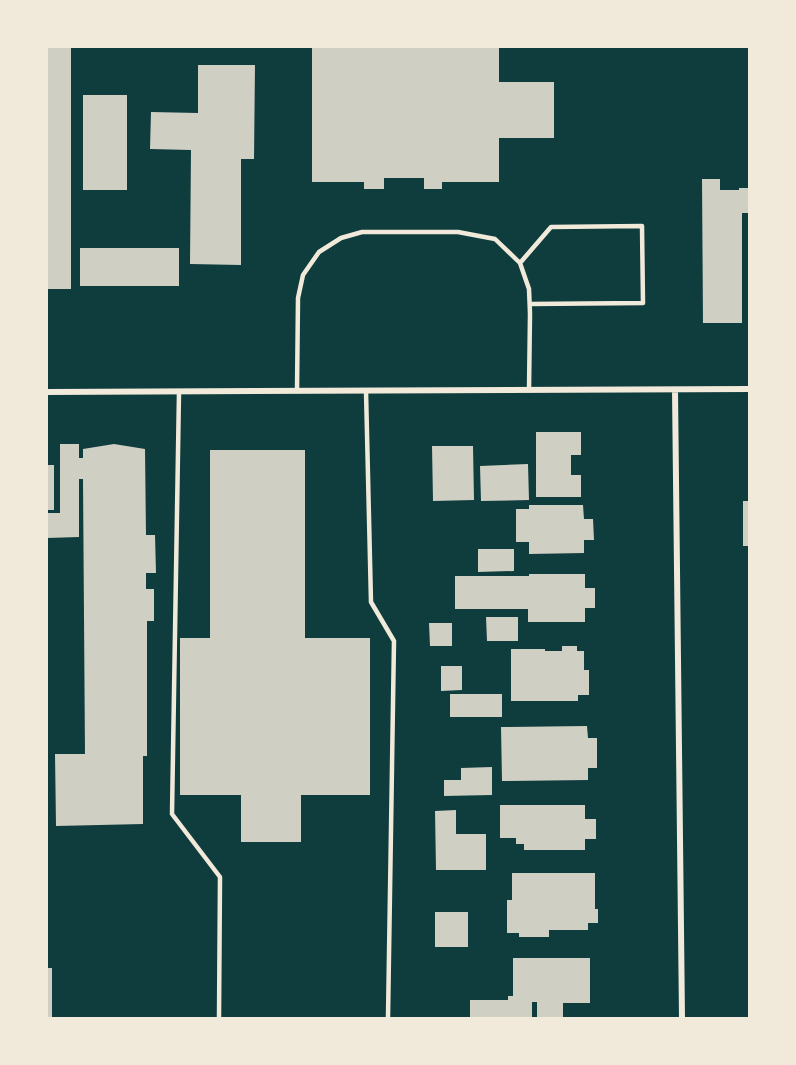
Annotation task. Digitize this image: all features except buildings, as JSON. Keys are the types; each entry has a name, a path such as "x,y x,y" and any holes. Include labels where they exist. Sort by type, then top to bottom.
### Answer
{"street":[{"path":"46,392 750,389"},
{"path":"675,390 682,1018"}],"lane":[{"path":"520,263 551,227 642,226 643,303 530,304"},
{"path":"297,391 298,298 303,274 319,252 341,238 362,232 458,232 495,239 520,263 529,289 529,390"},
{"path":"366,391 371,602 394,641 388,1018"},
{"path":"179,392 172,814 220,877 219,1018"}]}
